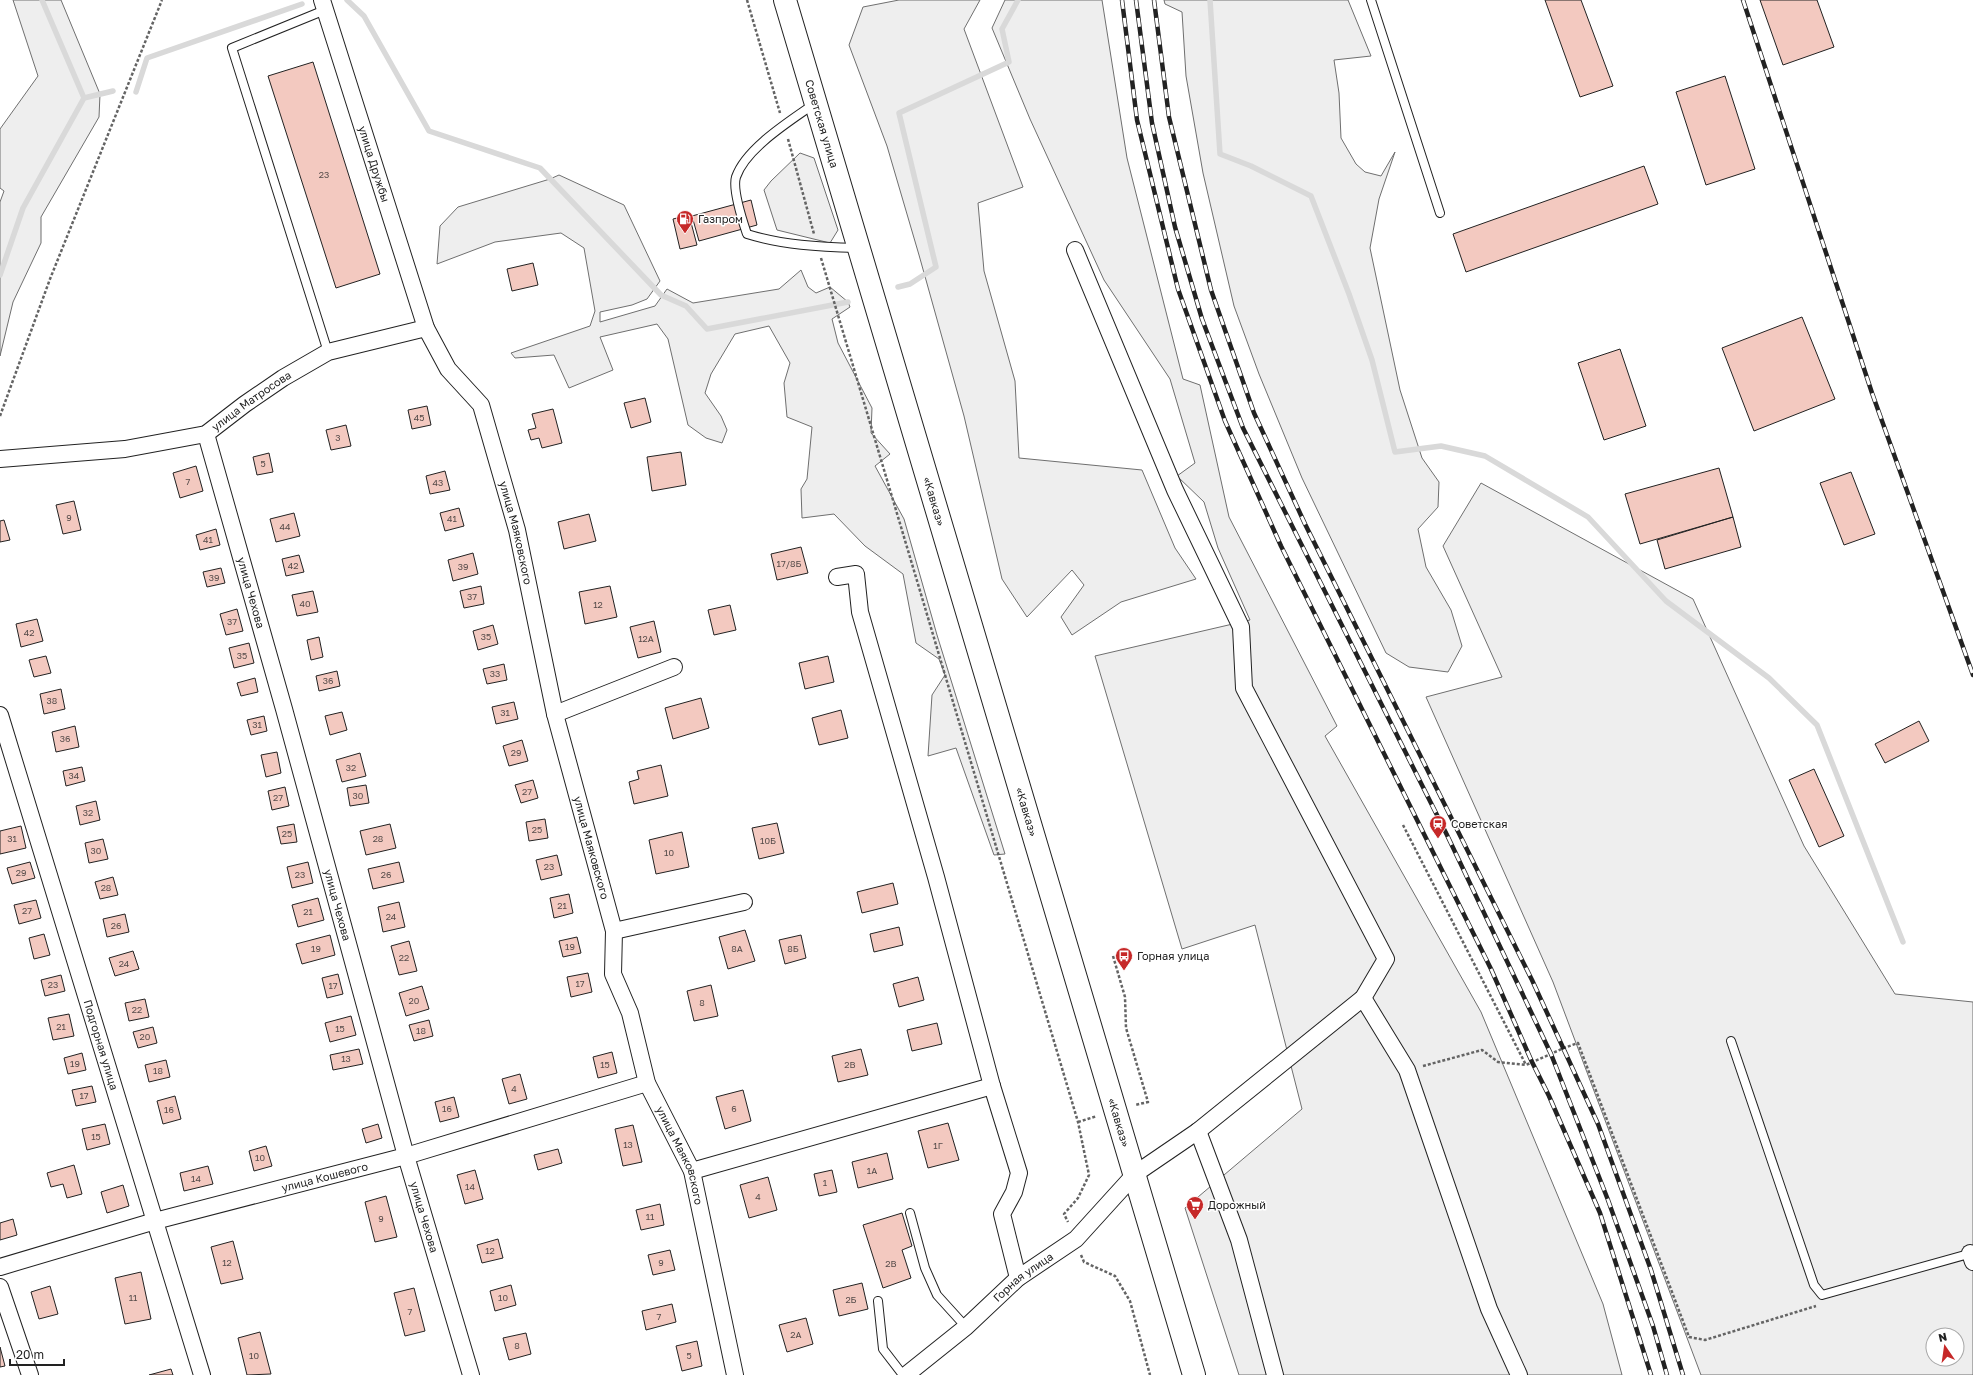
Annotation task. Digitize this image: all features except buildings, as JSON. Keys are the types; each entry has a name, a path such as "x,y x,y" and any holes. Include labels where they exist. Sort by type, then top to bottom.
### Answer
{"highway":[{"name":"Советская улица","path":"785,0 859,248"},
{"name":"«Кавказ»","path":"859,248 1194,1375"}],"street":[{"name":"улица Дружбы","path":"324,5 426,328"},
{"path":"1075,250 1175,490 1241,627 1244,688 1386,959 1363,998 1407,1070 1489,1309 1519,1375"},
{"name":"улица Матросова","path":"0,459 125,448 206,434 245,404 283,378 328,352 426,328"},
{"name":"улица Маяковского","path":"426,328 448,369 482,405 517,530 555,714 614,931 613,974 630,1013 647,1083 692,1171 735,1375"},
{"name":"улица Чехова","path":"206,434 282,701 406,1156 471,1375"},
{"path":"837,577 856,574 860,612 938,884 992,1086 1019,1173 1014,1192 1002,1214 1018,1278"},
{"path":"555,714 674,667"},
{"name":"Подгорная улица","path":"0,715 202,1375"},
{"path":"614,931 744,902"},
{"name":"Горная улица","path":"904,1375 966,1327 1018,1278 1076,1239 1135,1174 1198,1131 1363,998"},
{"name":"улица Кошевого","path":"0,1267 155,1221 406,1156 647,1083"},
{"path":"692,1171 992,1086"},
{"path":"1198,1131 1240,1240 1275,1375"},
{"path":"0,1287 30,1375"}],"lane":[{"path":"1371,0 1440,213"},
{"path":"324,5 232,48 328,352"},
{"path":"816,102 784,125 749,157 736,178 739,211 747,234 770,242 791,242 818,247 859,248"},
{"path":"1731,1041 1814,1285 1822,1295 1972,1256"},
{"path":"910,1213 925,1268 937,1295 966,1327"},
{"path":"878,1301 883,1349 904,1375"}],"path":[{"path":"0,416 50,279 162,0"},
{"path":"747,0 818,247 1078,1122 1088,1175 1078,1198 1064,1214 1076,1239 1084,1262 1115,1276 1130,1301 1150,1375"},
{"path":"1403,825 1526,1065"},
{"path":"1078,1122 1148,1102 1126,1028 1125,996 1113,956"},
{"path":"1407,1070 1482,1050 1498,1062 1526,1065 1578,1043 1689,1337 1705,1340 1819,1305"}],"shaded area":[{"path":"13,0 61,0 100,94 99,117 41,217 41,243 13,302 0,356 0,202 4,191 0,188 0,129 38,76"},
{"path":"899,0 980,0 964,29 1023,187 978,203 984,271 1015,381 1019,458 1142,470 1175,548 1196,579 1121,602 1072,635 1061,617 1084,585 1072,570 1027,617 1002,579 964,416 919,255 887,146 849,45 863,7"},
{"path":"1005,0 1102,0 1127,158 1183,379 1200,385 1229,517 1337,726 1325,736 1481,1012 1603,1304 1622,1375 1239,1375 1185,1208 1302,1109 1255,925 1182,949 1095,656 1250,620 1218,548 1204,502 1177,476 1195,463 1170,379 1104,280 1030,119 992,28"},
{"path":"1164,0 1348,0 1371,56 1334,60 1339,93 1341,138 1356,164 1365,172 1381,176 1395,152 1379,199 1370,248 1400,390 1422,458 1439,482 1438,507 1418,529 1426,567 1451,610 1462,646 1448,672 1409,667 1386,653 1302,478 1259,374 1234,306 1203,173 1186,76 1182,12 1165,4"},
{"path":"800,153 814,158 838,230 830,243 777,230 764,190 771,181"},
{"path":"559,175 624,205 660,281 647,299 632,305 600,312 600,322 655,306 667,289 693,303 779,289 801,270 808,287 816,293 830,287 848,302 850,307 832,319 838,343 872,408 871,433 890,454 875,466 904,519 937,635 1005,854 994,855 956,748 928,756 932,695 945,675 939,659 916,643 903,574 865,546 834,514 802,518 801,489 807,479 812,427 787,417 784,383 790,363 769,326 735,334 711,374 705,393 721,416 727,430 722,443 706,438 688,425 668,339 657,324 600,337 613,370 569,388 554,355 515,358 511,353 590,326 595,311 584,248 561,233 495,242 437,264 440,226 458,207"},
{"path":"1481,483 1693,599 1804,846 1895,994 1973,1002 1973,1375 1701,1375 1553,982 1426,697 1502,677 1443,546"}],"waterway":[{"path":"42,0 84,98 113,91"},
{"path":"347,0 364,16 429,131 540,168 661,295 686,306 707,329 848,302"},
{"path":"898,287 910,284 936,267 899,113 1009,62 1002,29 1018,0"},
{"path":"1210,0 1220,154 1251,166 1311,196 1349,294 1372,360 1395,452 1441,446 1485,456 1588,517 1666,601 1769,678 1817,725 1903,942"},
{"path":"136,92 147,58 302,4"},
{"path":"0,275 23,208 84,98"}],"railway":[{"path":"1122,0 1137,120 1178,289 1225,421 1281,546 1491,969 1532,1062 1549,1096 1600,1213 1651,1375"},
{"path":"1136,0 1152,123 1175,227 1202,319 1243,428 1447,835 1551,1054 1608,1200 1653,1326 1667,1375"},
{"path":"1154,0 1169,117 1211,290 1254,413 1305,524 1532,980 1598,1124 1651,1270 1683,1375"},
{"path":"1743,0 1872,393 1973,675"}],"place":[{"name":"Газпром","path":"685,234"},
{"name":"Советская","path":"1438,839"},
{"name":"Горная улица","path":"1124,971"},
{"name":"Дорожный","path":"1195,1220"}]}
